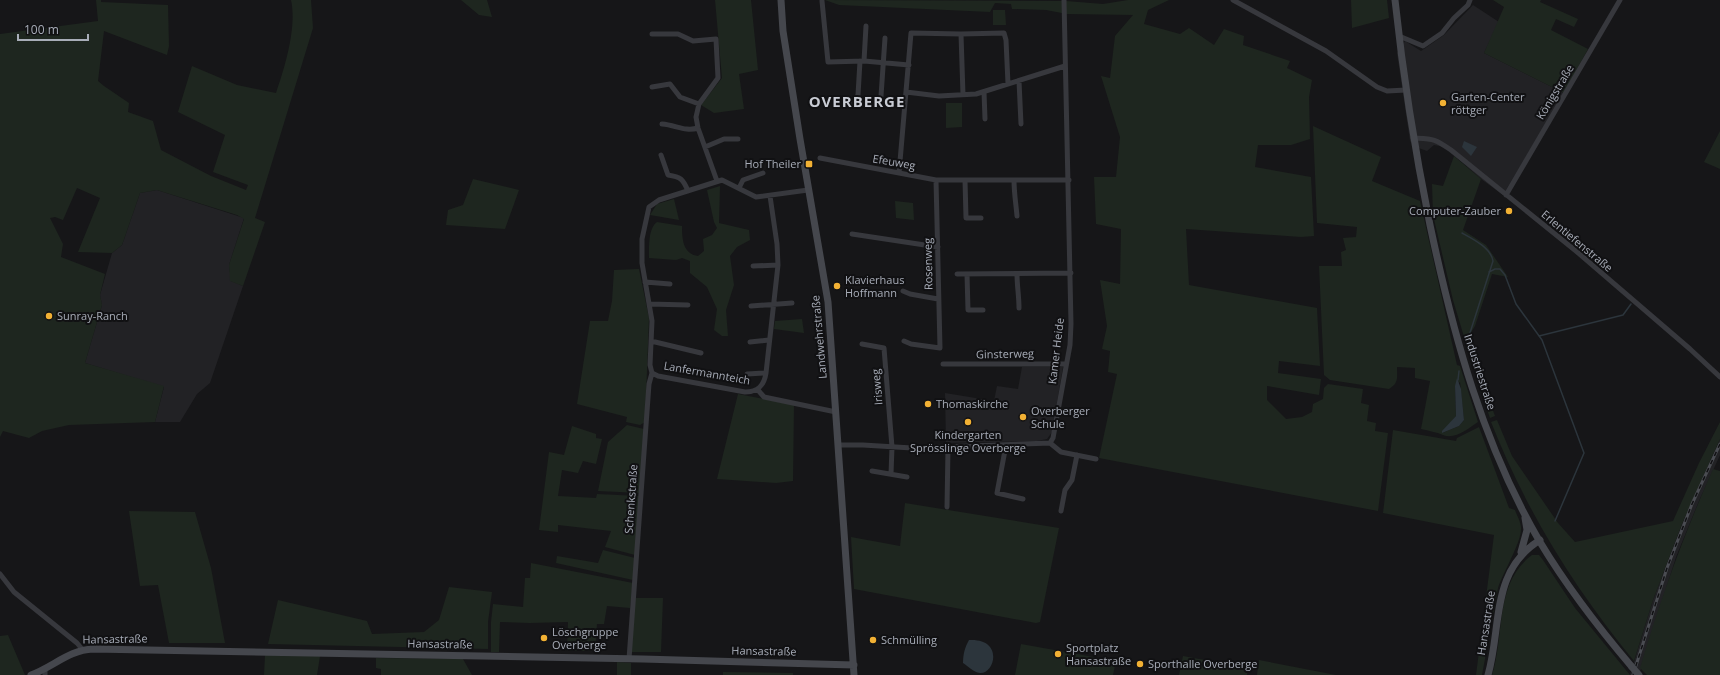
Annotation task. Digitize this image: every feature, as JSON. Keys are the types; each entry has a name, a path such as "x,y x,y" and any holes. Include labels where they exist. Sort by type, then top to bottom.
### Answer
{"street":[{"name":"Landwehrstraße","path":"780,0 808,190 828,305 854,675"},
{"name":"Kamer Heide","path":"1050,443 1053,438 1066,364 1071,324 1064,0"},
{"path":"1233,0 1326,51 1377,87 1387,91 1406,90"},
{"name":"Industriestraße","path":"1396,0 1399,36 1413,138 1438,263 1464,358 1490,436 1524,512 1540,540 1578,599 1599,628 1639,675"},
{"path":"1399,36 1423,46 1442,33 1454,18 1468,5 1470,0"},
{"name":"Königstraße","path":"1506,195 1620,0"},
{"path":"822,1 828,62 862,61 909,65"},
{"path":"853,104 858,95 866,26"},
{"path":"899,173 911,33 1004,33 1006,40 1008,84"},
{"path":"652,34 678,34 693,41 716,39 718,78 699,104 696,117 698,128 716,181"},
{"path":"961,34 963,96"},
{"path":"881,96 884,38"},
{"path":"906,92 939,96 963,96 984,92 1065,66"},
{"path":"1019,81 1021,124"},
{"path":"652,86 670,84 680,97 699,104"},
{"path":"984,92 985,119"},
{"path":"662,124 673,125 686,130 698,128"},
{"name":"Erlentiefenstraße","path":"1413,138 1431,138 1437,140 1576,252 1690,349 1720,377"},
{"path":"705,147 724,139 738,139"},
{"path":"661,154 668,174 680,177 684,180 688,191 722,180 756,197 808,190"},
{"name":"Efeuweg","path":"820,158 936,180 1069,180"},
{"path":"738,188 743,180 763,173"},
{"name":"Rosenweg","path":"904,341 911,344 940,348 936,180"},
{"path":"965,180 966,218 981,218"},
{"path":"1014,180 1014,199 1017,216"},
{"name":"Schenkstraße","path":"629,659 649,384 652,373 650,365 652,321 642,263 642,239 649,207 659,200 688,191"},
{"name":"Lanfermannteich","path":"652,373 658,376 745,392 758,390 762,384 766,373 778,265 777,244 770,196"},
{"path":"852,234 938,247"},
{"path":"753,266 778,265"},
{"path":"957,274 1071,273"},
{"path":"968,274 968,310 983,310"},
{"path":"1017,274 1019,308"},
{"path":"645,282 670,284"},
{"path":"903,291 910,294 938,299"},
{"path":"649,304 688,305"},
{"path":"751,306 792,304"},
{"path":"750,342 769,340"},
{"path":"651,341 701,353"},
{"name":"Irisweg","path":"862,344 884,348 892,447"},
{"name":"Ginsterweg","path":"944,364 1066,364"},
{"name":"Lanfermannteich","path":"747,374 766,373"},
{"name":"Lanfermannteich","path":"758,390 764,397 836,412"},
{"path":"839,445 948,448 1050,443 1058,451 1096,459"},
{"path":"1006,445 997,492 1023,498"},
{"path":"892,447 892,474"},
{"path":"947,507 948,448"},
{"path":"1061,511 1065,490 1072,480 1077,455"},
{"path":"872,471 907,477"},
{"path":"1519,556 1527,530 1524,512"},
{"name":"Hansastraße","path":"1488,675 1504,586 1519,556 1540,540"},
{"path":"0,574 14,592 77,642 82,650"},
{"name":"Hansastraße","path":"32,675 45,672 70,654 82,650 100,648 854,665"}],"shaded area":[{"path":"96,0 101,0 101,2 168,5 169,46 167,55 104,31 98,81 129,103 128,112 153,121 161,150 211,176 246,190 248,185 213,172 225,135 178,112 192,66 237,85 276,93 289,47 292,22 291,0 311,0 313,28 255,218 265,222 243,286 230,281 229,265 244,219 237,215 157,190 140,193 122,245 112,253 78,252 100,198 77,188 63,220 55,217 50,218 63,244 61,257 105,274 100,295 102,305 85,363 164,386 155,422 69,425 42,431 29,438 3,431 0,437 0,34 98,21"},
{"path":"461,0 487,0 492,17 479,15"},
{"path":"715,0 751,0 758,70 739,74 744,109 714,113 701,105 722,78"},
{"path":"825,0 1066,1 1103,4 1128,0 1169,0 1148,10 1144,24 1180,34 1189,28 1214,45 1224,29 1244,36 1243,45 1290,61 1287,68 1312,80 1309,97 1310,139 1291,145 1258,145 1255,167 1311,177 1314,236 1301,237 1186,229 1189,285 1317,308 1320,366 1279,361 1278,373 1321,379 1319,395 1267,386 1267,400 1286,419 1302,417 1312,412 1313,404 1323,399 1324,388 1328,384 1363,389 1361,403 1369,405 1367,421 1376,423 1375,431 1388,433 1378,511 1099,458 1117,374 1108,372 1110,351 1102,349 1107,326 1100,280 1120,284 1121,229 1096,224 1094,177 1116,177 1120,137 1101,76 1110,78 1115,36 1133,15 1067,14 1046,10 1012,9 1011,4 995,3 990,12 839,5"},
{"path":"1351,0 1387,0 1389,18 1352,28"},
{"path":"1493,0 1541,0 1540,2 1578,19 1574,27 1556,19 1551,30 1588,49 1564,93 1484,53 1504,7"},
{"path":"1473,5 1499,22 1484,53 1564,93 1503,195 1481,179 1445,147 1434,145 1427,151 1416,147 1410,141 1397,53 1405,41 1421,51 1444,35"},
{"path":"993,10 1005,10 1006,25 993,25"},
{"path":"946,103 962,103 962,127 946,128"},
{"path":"1313,126 1381,157 1372,181 1420,201 1457,365 1460,366 1478,422 1462,433 1452,436 1421,429 1430,381 1415,378 1415,368 1397,367 1396,382 1389,389 1330,380 1324,375 1319,266 1342,266 1341,252 1346,250 1343,238 1356,237 1357,227 1317,223","holes":["1460,382 1464,420 1459,426 1442,433 1456,416 1455,386"]},
{"path":"1720,131 1720,169 1704,162"},
{"path":"1464,141 1477,147 1471,156 1462,147"},
{"path":"1454,156 1481,179 1463,230 1486,245 1508,277 1492,274 1475,326 1470,334 1495,416 1490,418 1479,387 1453,300 1433,215 1432,184 1443,186"},
{"path":"473,179 519,190 505,229 446,225 448,210 463,205"},
{"path":"720,186 719,223 749,230 750,240 737,247 730,256 734,285 726,310 728,336 722,336 714,330 717,309 707,287 690,273 690,261 682,258 676,260 649,258 651,233 657,222 682,226 682,236 686,249 693,255 698,256 704,251 703,239 712,235 717,228 714,222 707,190"},
{"path":"157,190 244,218 229,265 231,281 243,286 210,383 197,394 180,422 155,422 164,387 85,363 102,305 100,295 112,253 122,245 140,193"},
{"path":"674,199 679,220 650,215 657,204"},
{"path":"895,201 913,203 914,220 896,218"},
{"path":"639,269 649,318 645,422 640,425 626,422 627,417 577,404 590,321 608,321 612,301 614,270"},
{"path":"802,319 804,333 774,329 775,321"},
{"name":"Overberger Schule","path":"1022,367 1063,367 1052,432 1047,439 1037,441 946,443 945,393 994,401 997,386 1018,389"},
{"path":"1457,378 1461,389 1464,420 1459,426 1442,433 1442,431 1456,416 1455,386"},
{"path":"738,394 794,405 793,481 776,483 717,479"},
{"path":"1497,420 1512,456 1558,523 1575,542 1673,521 1699,463 1720,422 1720,439 1682,524 1653,600 1634,661 1591,605 1553,548 1520,487 1505,455 1491,422"},
{"path":"627,425 644,429 640,493 598,491 608,442"},
{"path":"572,426 596,434 596,438 602,439 596,464 583,461 578,473 562,470 558,496 596,498 597,494 639,496 635,555 605,547 611,531 558,525 558,532 539,530 549,452 564,455"},
{"path":"1479,427 1509,508 1515,510 1520,521 1521,534 1498,588 1482,675 1476,675 1494,535 1383,513 1393,430 1456,441 1457,438"},
{"path":"1720,439 1720,455 1676,557 1639,675 1630,675 1653,600 1682,524"},
{"path":"1713,469 1720,471 1720,675 1647,675 1640,668 1656,617 1682,543"},
{"path":"905,503 1059,528 1040,622 1036,623 854,589 851,537 900,546"},
{"path":"129,511 195,512 211,568 225,643 169,643 158,585 140,586"},
{"path":"603,550 635,558 633,580 556,563 557,556 598,563"},
{"path":"1532,555 1539,555 1575,608 1630,675 1492,675 1496,660 1506,595 1512,580 1520,567"},
{"path":"531,563 633,583 630,608 607,606 604,624 597,624 595,651 567,651 568,622 500,622 499,652 491,652 491,622 493,604 523,607 525,578 530,578"},
{"path":"449,587 492,592 488,622 488,649 268,644 278,600 367,621 372,634 424,632 439,620"},
{"path":"635,598 663,598 661,652 630,652"},
{"path":"8,635 25,675 0,675 0,636"},
{"path":"969,640 980,641 988,644 992,650 992,662 990,668 985,672 977,672 963,663 964,651"},
{"name":"Sportplatz Hansastraße","path":"1021,644 1116,661 1113,675 1015,675"},
{"path":"265,655 320,656 317,675 264,675"},
{"path":"1183,656 1248,668 1247,675 1179,675"},
{"path":"376,658 463,659 472,675 381,675 381,669 376,668"},
{"path":"1259,660 1336,675 1257,675"},
{"path":"617,662 631,663 631,675 617,675"},
{"path":"723,672 793,673 793,675 723,675"}],"waterway":[{"path":"1462,233 1485,248 1492,256 1493,261 1468,339 1474,364"},
{"path":"1489,272 1495,269 1500,269 1505,275 1516,304 1542,340 1584,453 1555,521"},
{"path":"1539,336 1623,315 1631,304"},
{"path":"1458,380 1459,371"}],"railway":[{"path":"1633,675 1667,568 1692,504 1720,444"}],"place":[{"name":"Garten-Center röttger","path":"1443,103"},
{"name":"Hof Theiler","path":"809,164"},
{"name":"Computer-Zauber","path":"1509,211"},
{"name":"Klavierhaus Hoffmann","path":"837,286"},
{"name":"Sunray-Ranch","path":"49,316"},
{"name":"Thomaskirche","path":"928,404"},
{"name":"Overberger Schule","path":"1023,417"},
{"name":"Kindergarten Sprösslinge Overberge","path":"968,422"},
{"name":"Löschgruppe Overberge","path":"544,638"},
{"name":"Schmülling","path":"873,640"},
{"name":"Sportplatz Hansastraße","path":"1058,654"},
{"name":"Sporthalle Overberge","path":"1140,664"}],"district":[{"name":"OVERBERGE","path":"857,102"}]}
